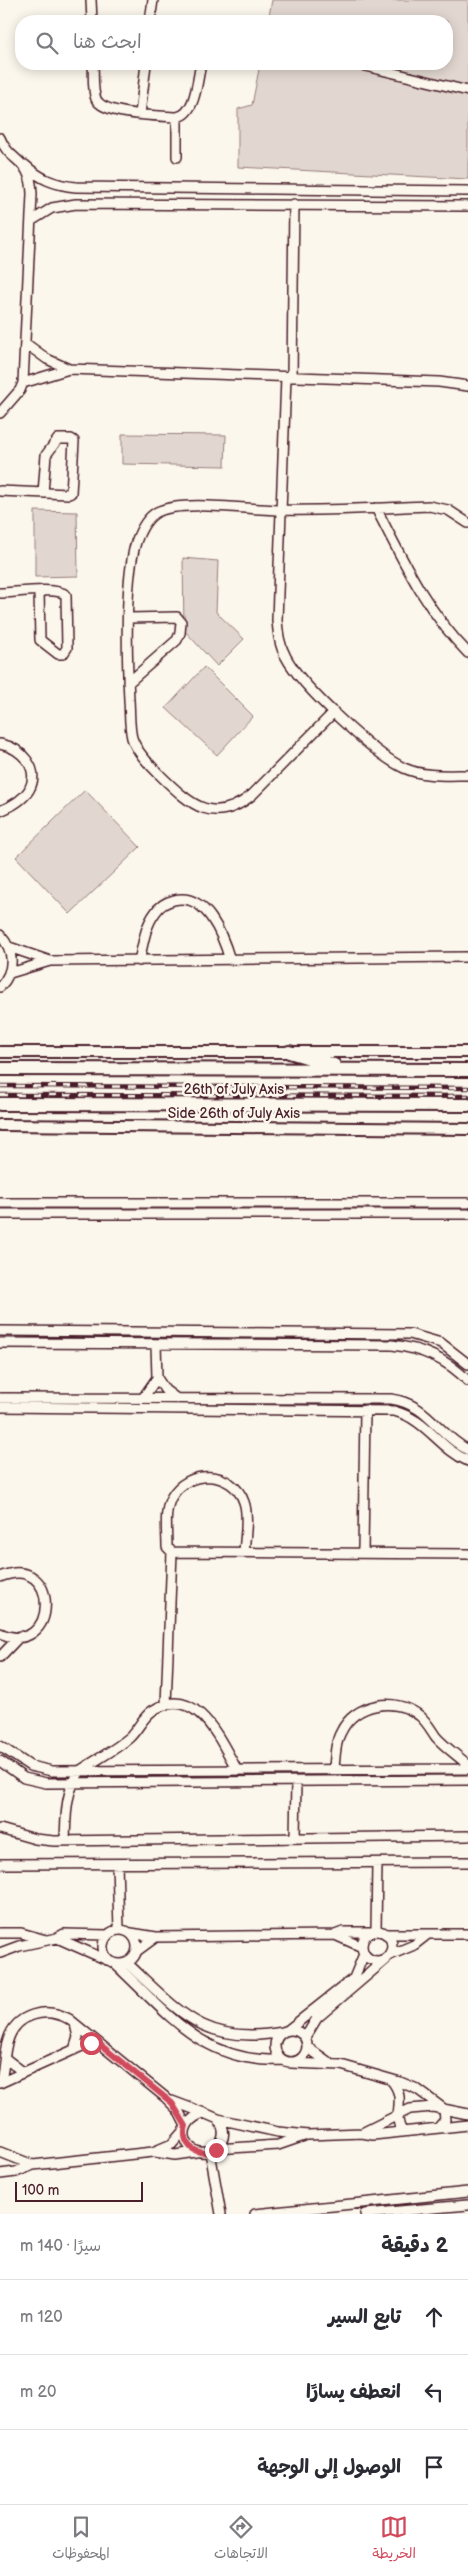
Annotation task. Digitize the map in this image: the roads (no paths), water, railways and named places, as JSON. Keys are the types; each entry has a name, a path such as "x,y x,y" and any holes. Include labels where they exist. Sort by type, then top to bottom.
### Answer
{"highway":[{"path":"289,1052 348,1069"},
{"name":"26th of July Axis","path":"0,1069 468,1070"},
{"name":"26th of July Axis","path":"0,1104 468,1105"}],"main road":[{"path":"0,1052 468,1052"},
{"name":"Side 26th of July Axis","path":"0,1125 468,1129"}],"street":[{"path":"91,0 92,15"},
{"path":"151,15 153,0"},
{"path":"93,70 94,90 99,104 114,110 176,118 189,110 199,70"},
{"path":"140,114 145,70"},
{"path":"382,70 468,91"},
{"path":"176,118 177,157"},
{"path":"0,138 4,151 33,173 53,183 84,187 468,191"},
{"path":"23,383 32,184 24,165"},
{"path":"84,187 84,204"},
{"path":"31,222 52,208 84,204 468,206"},
{"path":"294,204 289,377 277,620 279,639 286,656 296,672 334,712 388,758 405,769 434,775 468,775"},
{"path":"25,342 47,359 69,369"},
{"path":"1,411 23,383 69,369 439,382 468,386"},
{"path":"0,491 44,494 73,492 73,440 58,439 46,454 44,494"},
{"path":"334,712 242,803 228,810 199,808 157,772 138,750 130,728 128,684 129,618 134,552 142,529 152,515 160,510 181,506 282,510 439,507 457,514 468,523"},
{"path":"376,508 421,593 447,630 468,653"},
{"path":"0,593 40,591 62,592 66,595 67,648 63,654 58,654 40,640 40,591"},
{"path":"128,684 177,640 181,622 177,617 129,618"},
{"path":"0,744 21,753 30,764 32,773 28,792 22,799 0,812"},
{"path":"139,961 145,935 155,912 165,903 183,899 200,906 208,914 220,934 230,960"},
{"path":"0,935 9,947 12,956 10,973 0,987"},
{"path":"9,947 50,960 139,961 468,957"},
{"path":"10,973 50,960"},
{"path":"0,1203 468,1204"},
{"path":"0,1214 468,1214"},
{"path":"0,1330 410,1334 441,1343 468,1364"},
{"path":"0,1343 406,1346 433,1355 446,1362 468,1381"},
{"path":"156,1344 157,1378 165,1390 177,1398"},
{"path":"143,1398 157,1378"},
{"path":"0,1398 404,1401 426,1412 443,1432 468,1450"},
{"path":"0,1416 4,1407 394,1411 411,1417 426,1427 447,1449 468,1461"},
{"path":"364,1553 365,1410"},
{"path":"244,1552 245,1504 241,1495 225,1480 205,1476 185,1482 171,1498 167,1508 167,1547 172,1552 468,1554"},
{"path":"166,1705 172,1552"},
{"path":"0,1577 14,1573 28,1576 40,1585 46,1598 46,1613 39,1626 20,1636 0,1657"},
{"path":"0,1633 20,1636"},
{"path":"334,1770 339,1734 344,1726 358,1712 376,1705 386,1704 404,1707 420,1716 437,1738 468,1767"},
{"path":"65,1841 66,1804 71,1784 81,1770 131,1737 151,1712 166,1705 189,1707 201,1713 210,1723 237,1770"},
{"path":"0,1746 20,1761 40,1769 334,1770 468,1767"},
{"path":"0,1761 15,1773 35,1782 71,1784 468,1780"},
{"path":"295,1838 296,1782"},
{"path":"0,1829 35,1839 65,1841 468,1836"},
{"path":"0,1864 468,1862"},
{"path":"374,1932 377,1863"},
{"path":"116,1864 119,1929"},
{"path":"0,1953 18,1946 69,1934 107,1935 119,1929 156,1937 335,1935 343,1932 468,1934"},
{"path":"0,1934 21,1932 47,1940"},
{"path":"291,2063 304,2056 306,2043 317,2018 343,1992 359,1971 364,1938 374,1932"},
{"path":"131,1933 136,1939 137,1950"},
{"path":"282,2060 276,2052 275,2043 286,2031 343,1992 387,1957 393,1944 387,1934"},
{"path":"335,1935 363,1951 373,1961 414,1945 428,1934"},
{"path":"107,1935 103,1949 112,1962 183,2021 232,2034 266,2035 286,2031 298,2032 306,2043 331,2064"},
{"path":"458,1935 468,1939"},
{"path":"127,1963 137,1950 156,1937"},
{"path":"57,1938 112,1962 127,1963 207,2045 230,2055 256,2060 331,2064 358,2069 418,2088 444,2109 445,2120 438,2128"},
{"path":"0,2083 6,2059 7,2041 11,2032 23,2019 31,2015 56,2013 74,2024 165,2097 178,2110 186,2127 187,2142 196,2152"},
{"path":"74,2024 78,2037 74,2050"},
{"path":"0,2083 74,2050 97,2042"},
{"path":"6,2059 24,2072"},
{"path":"391,2080 399,2092 398,2125 403,2132"},
{"path":"165,2097 218,2119 263,2130 308,2135 362,2133 373,2136 468,2125"},
{"path":"362,2133 399,2113 422,2107 468,2114"},
{"path":"153,2152 172,2144 193,2117 204,2112"},
{"path":"213,2151 221,2144 224,2131 218,2119"},
{"path":"0,2174 16,2172 33,2165 153,2152 175,2154 278,2145 308,2135"},
{"path":"213,2151 221,2214"},
{"path":"0,2152 33,2165"},
{"path":"255,2214 468,2192"},
{"path":"366,2214 429,2207 468,2206"},
{"path":"416,2214 429,2207"}],"railway":[{"path":"0,1086 468,1088"},
{"path":"0,1095 468,1096"}]}
